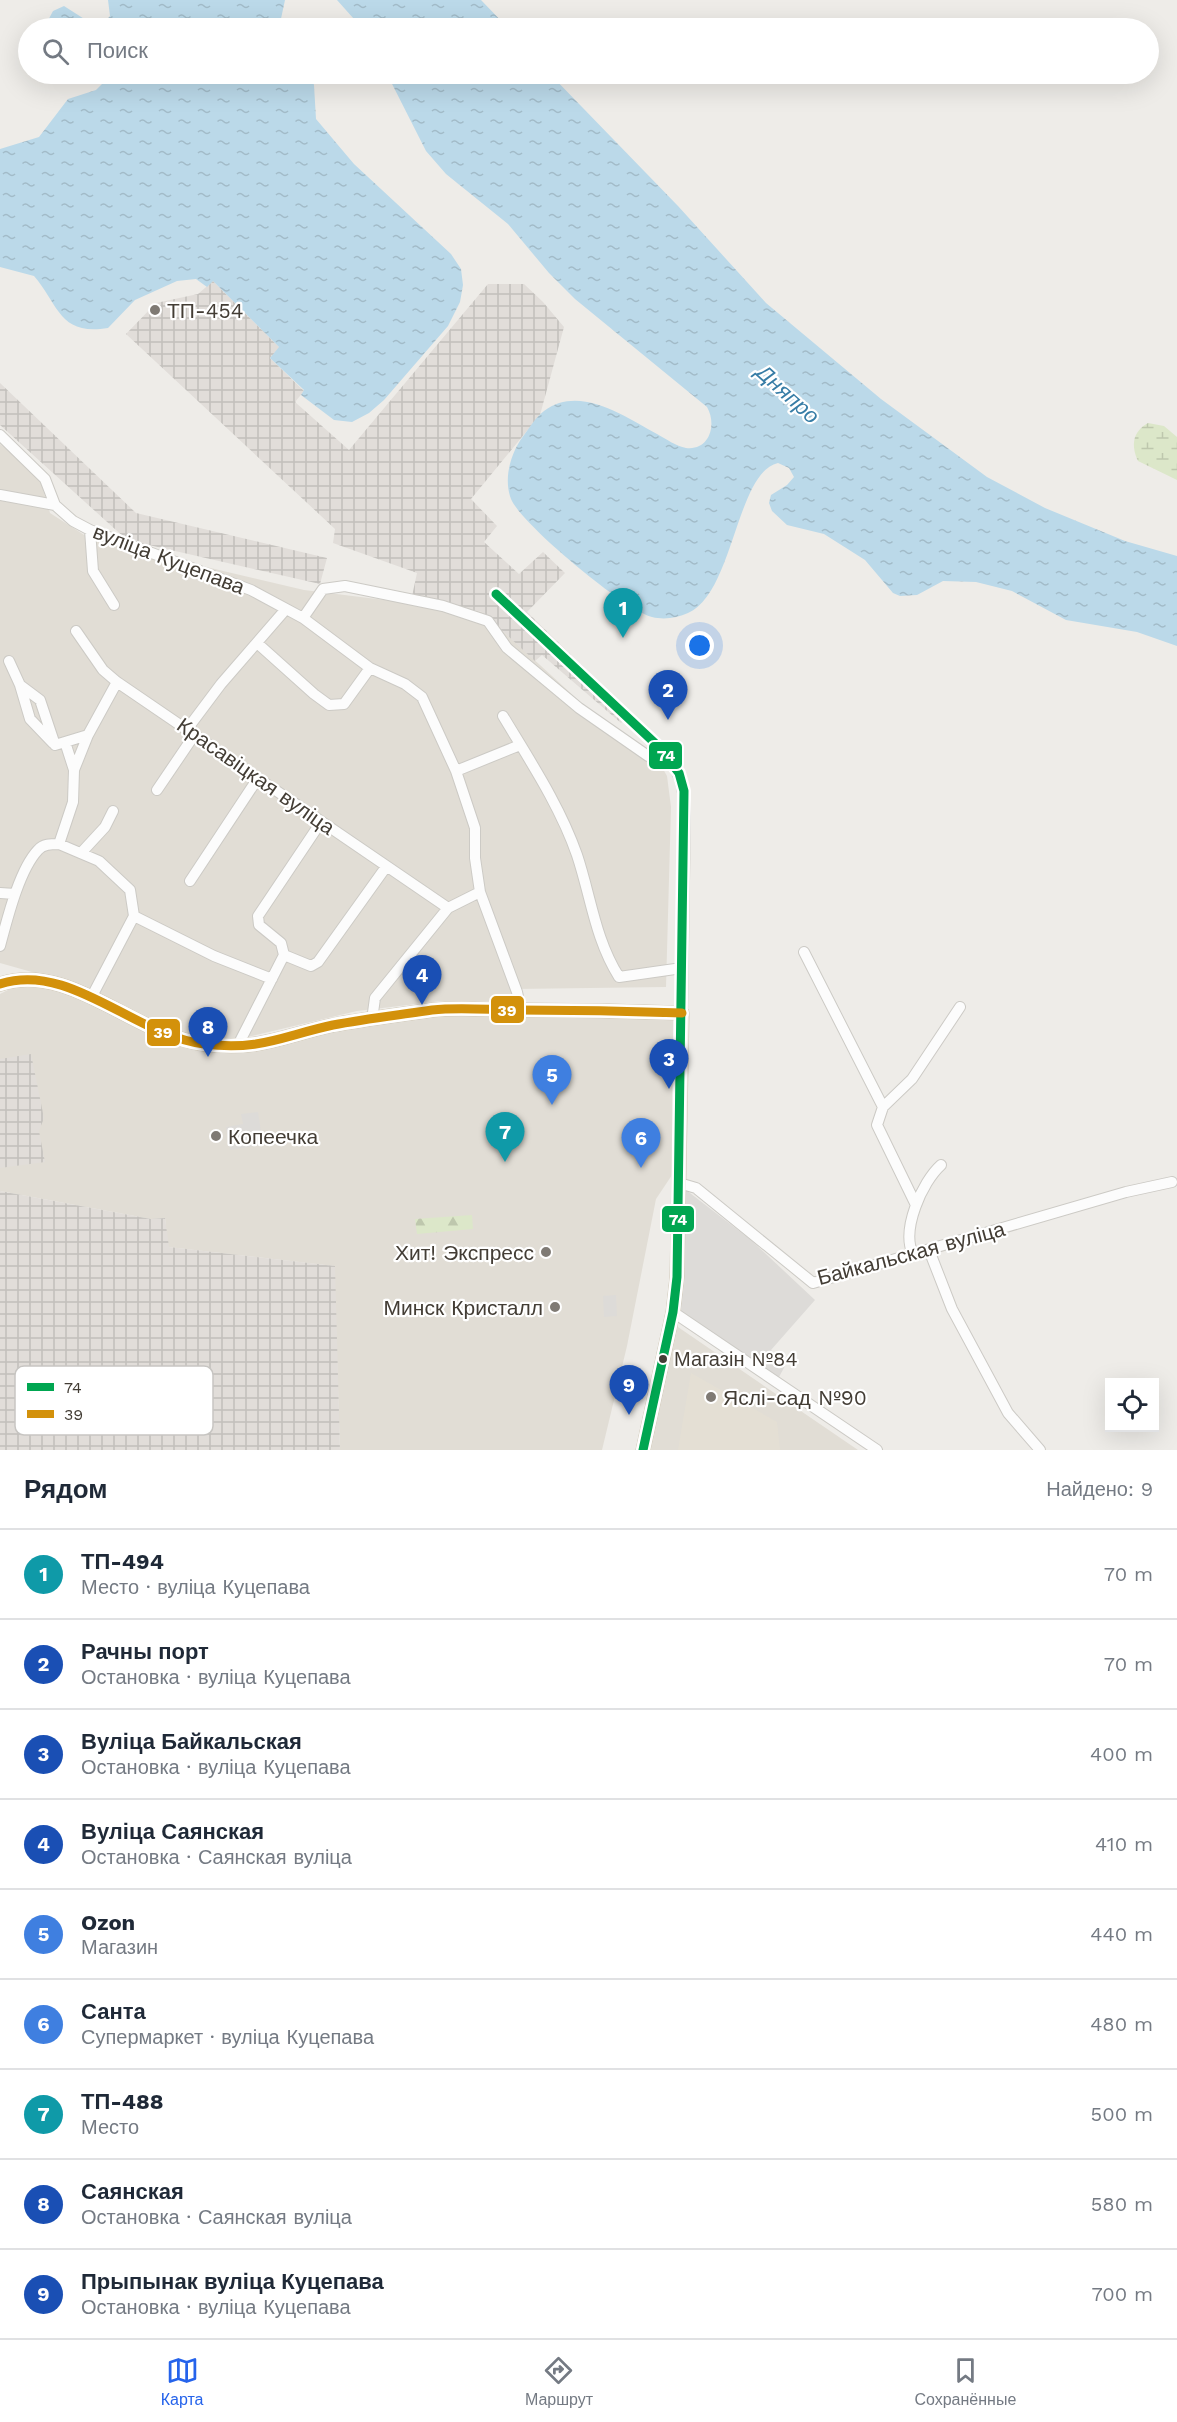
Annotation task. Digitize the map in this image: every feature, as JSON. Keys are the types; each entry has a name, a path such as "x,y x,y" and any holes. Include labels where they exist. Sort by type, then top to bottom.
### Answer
{"main road":[{"path":"4,980 46,981 91,998 134,1020 189,1041 237,1047 279,1042 332,1026 435,1010 682,1012 677,1277 673,1312 643,1450"}],"street":[{"path":"0,435 45,478 55,505"},
{"path":"0,495 55,505"},
{"name":"вуліца Куцепава","path":"55,505 73,521 90,530 251,590 286,609"},
{"path":"90,530 93,571 114,605"},
{"path":"303,618 323,589 345,586 443,606 488,621 507,648 579,708 648,756 672,762"},
{"path":"496,594 672,762 681,779 685,803 682,1012"},
{"path":"157,790 221,684 286,609 303,618 370,668 405,684 422,697 456,771 475,828 474,858 480,892 517,992 521,1010"},
{"name":"Красавіцкая вуліца","path":"76,632 103,670 117,682 448,908"},
{"path":"257,643 329,705 344,704 370,668"},
{"path":"9,661 20,685 40,700 74,770"},
{"path":"59,844 73,802 74,770 88,735 117,682"},
{"path":"503,716 553,801 577,855 591,911 607,958 619,977 682,969"},
{"path":"60,743 88,735"},
{"path":"456,771 520,745"},
{"path":"190,881 258,778"},
{"path":"81,853 105,827 112,811"},
{"path":"237,1047 284,955 281,944 259,925 258,916 321,822"},
{"path":"0,946 15,894 38,850 49,844 59,844 99,861 130,890 134,916 91,998"},
{"path":"284,955 311,966 318,962 386,867"},
{"path":"372,1020 375,998 448,908 480,892"},
{"path":"0,893 15,894"},
{"path":"134,916 214,956 272,979"},
{"path":"804,952 883,1107"},
{"path":"916,1205 877,1125 883,1107 912,1079 960,1007"},
{"path":"913,1254 908,1244 916,1205 929,1176 941,1164"},
{"name":"Байкальская вуліца","path":"679,1183 696,1188 813,1283 1126,1192 1172,1182"},
{"path":"929,1250 952,1309 1008,1413 1040,1450"},
{"path":"673,1312 877,1450"}],"shaded area":[{"path":"213,281 280,348 270,358 304,391 295,402 349,450 488,284 524,284 543,302 564,327 540,415 471,499 497,526 484,542 519,574 543,552 565,573 527,612 631,713 621,723 542,655 535,661 482,612 412,596 417,573 333,543 335,529 126,334 156,303 198,294"},
{"path":"0,383 136,513 327,558 320,584 127,540 0,425"},
{"path":"0,444 39,476 50,513 92,540 304,590 482,612 600,720 655,755 667,776 671,807 666,987 514,989 508,1001 442,1001 357,1011 235,1040 197,1037 172,1031 53,978 0,963"},
{"path":"14,987 46,988 68,994 173,1043 194,1048 429,1016 673,1016 672,1175 656,1199 627,1346 602,1450 340,1450 334,1266 168,1247 165,1218 151,1219 0,1191 0,994"},
{"path":"31,1054 44,1118 39,1131 45,1162 0,1168 0,1059"},
{"path":"258,1112 263,1145 230,1150 226,1127 243,1124 241,1114"},
{"path":"686,1190 751,1240 815,1300 771,1350 785,1366 779,1377 678,1312"},
{"path":"0,1191 151,1219 165,1218 169,1247 335,1266 340,1450 0,1450"},
{"path":"616,1295 617,1316 604,1317 603,1296"},
{"path":"675,1325 858,1450 647,1450"},
{"name":"Яслі-сад №90","path":"691,1373 777,1422 780,1450 678,1450"}],"green space":[{"path":"1148,423 1164,426 1177,437 1177,480 1138,461 1134,450 1134,440 1139,431"},
{"path":"472,1215 473,1229 417,1234 415,1219"}],"water":[{"path":"108,0 285,0 281,18 108,18"},
{"path":"337,0 481,0 498,18 353,18"},
{"path":"64,6 83,18 49,18 53,11"},
{"path":"102,84 314,84 316,119 354,164 451,254 461,269 463,285 460,302 448,326 384,400 369,413 352,422 334,420 301,395 304,390 270,358 279,347 213,281 207,287 196,279 177,281 135,300 108,328 92,329 70,323 55,307 34,276 0,267 0,149 39,137 68,99 96,90"},
{"name":"Дняпро","path":"392,84 560,84 678,206 766,303 881,399 987,477 1045,508 1125,541 1177,556 1177,646 1137,632 1066,620 1012,591 976,582 943,581 917,595 900,596 893,593 865,560 824,534 787,525 772,511 769,503 771,495 787,485 794,477 789,468 778,463 764,471 753,487 716,582 703,601 684,615 661,618 652,617 620,600 553,546 519,511 511,499 508,483 508,474 515,449 541,413 558,404 572,401 602,406 631,419 675,444 694,448 706,441 709,435 711,421 707,407 575,299 549,273 508,224 446,174 426,151"}],"transit line":[{"name":"74","path":"496,594 658,746 679,773 684,791 677,1277 673,1312 643,1450"},
{"name":"39","path":"0,984 26,980 52,983 77,991 178,1038 224,1046 256,1044 333,1025 443,1009 682,1013"}],"place":[{"name":"ТП-454","path":"155,310"},
{"name":"ТП-494","path":"623,638"},
{"name":"Рачны порт","path":"668,720"},
{"name":"Вуліца Саянская","path":"422,1005"},
{"name":"Саянская","path":"208,1057"},
{"name":"Вуліца Байкальская","path":"669,1089"},
{"name":"Ozon","path":"552,1105"},
{"name":"Копеечка","path":"216,1136"},
{"name":"ТП-488","path":"505,1162"},
{"name":"Санта","path":"641,1168"},
{"name":"Хит! Экспресс","path":"546,1252"},
{"name":"Минск Кристалл","path":"555,1307"},
{"name":"Магазін №84","path":"663,1359"},
{"name":"Яслі-сад №90","path":"711,1397"},
{"name":"Прыпынак вуліца Куцепава","path":"629,1415"}]}
